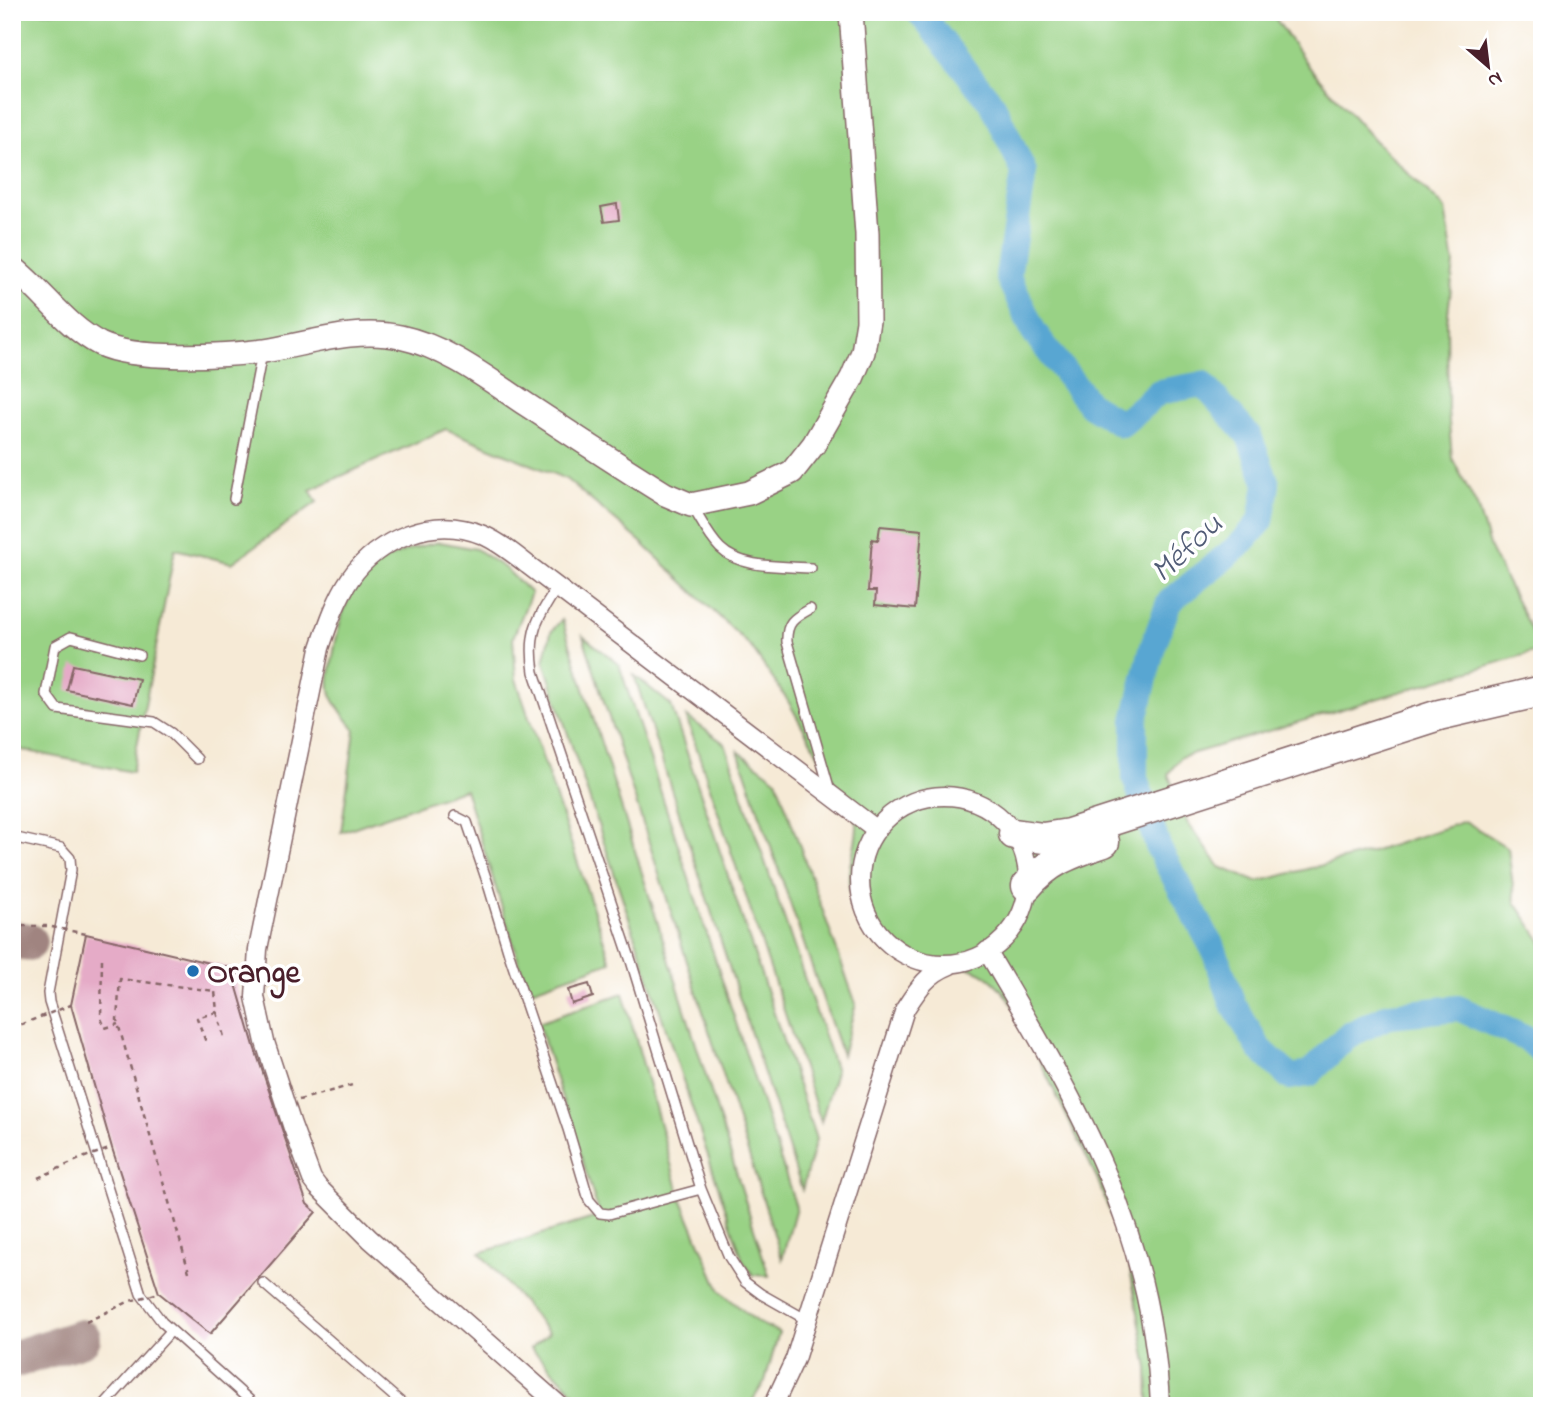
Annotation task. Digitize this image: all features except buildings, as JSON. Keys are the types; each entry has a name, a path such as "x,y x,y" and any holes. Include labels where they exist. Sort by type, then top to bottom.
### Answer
{"highway":[{"path":"1027,886 1073,842 1237,788 1439,715 1542,691"},
{"path":"1237,788 1542,711"},
{"path":"1014,834 1073,842"}],"main road":[{"path":"12,267 67,321 101,344 131,353 184,355 262,351 358,335 399,337 432,347 475,371 665,494 691,505 749,493 792,472 814,444 852,378 863,352 868,321 867,234 851,12"}],"street":[{"path":"560,1406 370,1239 318,1187 312,1179 265,1042 255,997 258,949 320,648 335,604 365,559 380,547 421,529 445,527 484,535 509,551 877,831"},
{"path":"773,1406 795,1359 905,1009 921,984 935,971 987,951 1000,942 1019,916 1027,886 1025,859 1014,834 998,816 977,803 954,797 930,797 906,804 886,818 865,850 859,879 860,894 870,921 889,944 914,958 943,964 958,962"},
{"path":"987,951 1056,1067 1097,1147 1126,1221 1146,1292 1158,1367 1160,1406"}],"lane":[{"path":"234,499 262,351"},
{"path":"691,505 722,550 739,559 768,565 811,568"},
{"path":"557,588 538,617 533,634 531,653 534,672 631,961 701,1189 729,1257 745,1282 807,1320"},
{"path":"810,609 796,617 787,629 787,642 832,796"},
{"path":"139,654 71,637 55,646 46,694 57,709 154,722 171,733 197,759"},
{"path":"455,816 467,822 589,1200 600,1213 608,1214 701,1189"},
{"path":"12,837 61,848 70,858 71,870 58,928 49,1002 141,1294 171,1331 256,1406"},
{"path":"263,1283 405,1406"},
{"path":"103,1406 171,1331"}],"path":[{"path":"12,926 47,926 86,934"},
{"path":"102,959 101,1018 105,1028 118,1024"},
{"path":"189,1272 118,1024 120,979 215,991 224,1037"},
{"path":"12,1028 71,1005"},
{"path":"206,1045 197,1018 217,1012"},
{"path":"285,1104 356,1084"},
{"path":"38,1178 82,1158 113,1149"},
{"path":"86,1322 130,1301 159,1293"}],"green space":[{"path":"12,12 1271,12 1309,67 1374,140 1445,209 1454,264 1447,322 1448,410 1452,458 1477,506 1490,549 1541,650 1181,757 1168,774 1187,822 1220,867 1257,882 1369,853 1465,821 1508,848 1515,902 1542,942 1542,1406 1149,1406 1148,1368 1129,1264 1097,1178 1013,1006 995,983 976,970 966,967 942,968 909,960 882,946 871,936 862,924 850,892 849,873 857,823 788,701 751,647 641,542 566,479 446,429 310,490 317,502 232,563 175,549 132,772 12,748"},
{"path":"440,542 476,549 506,569 531,593 513,638 516,679 611,962 528,991 465,789 341,832 355,730 331,694 331,667 339,626 354,589 378,564 395,555"},
{"path":"562,619 769,1276 753,1275 743,1261 544,662 551,632"},
{"path":"583,636 619,664 796,1207 782,1259"},
{"path":"634,675 671,705 816,1139 802,1190"},
{"path":"686,716 725,744 836,1071 821,1122"},
{"path":"738,751 776,779 856,1004 842,1055"},
{"path":"623,993 680,1196 720,1291 758,1323 779,1332 765,1381 749,1406 587,1406 531,1348 549,1333 480,1253 600,1216 538,1023"}],"waterway":[{"name":"Méfou","path":"919,12 993,105 1024,172 1008,276 1034,332 1090,405 1122,424 1159,392 1203,384 1249,436 1267,484 1261,521 1241,544 1169,602 1152,649 1135,720 1135,778 1159,849 1214,950 1233,1004 1259,1048 1290,1077 1309,1074 1347,1036 1390,1015 1458,1008 1529,1040 1542,1052"}],"taxiway":[{"path":"12,939 28,942"},
{"path":"12,1360 82,1338"}],"place":[{"name":"Orange","path":"193,971"}]}
